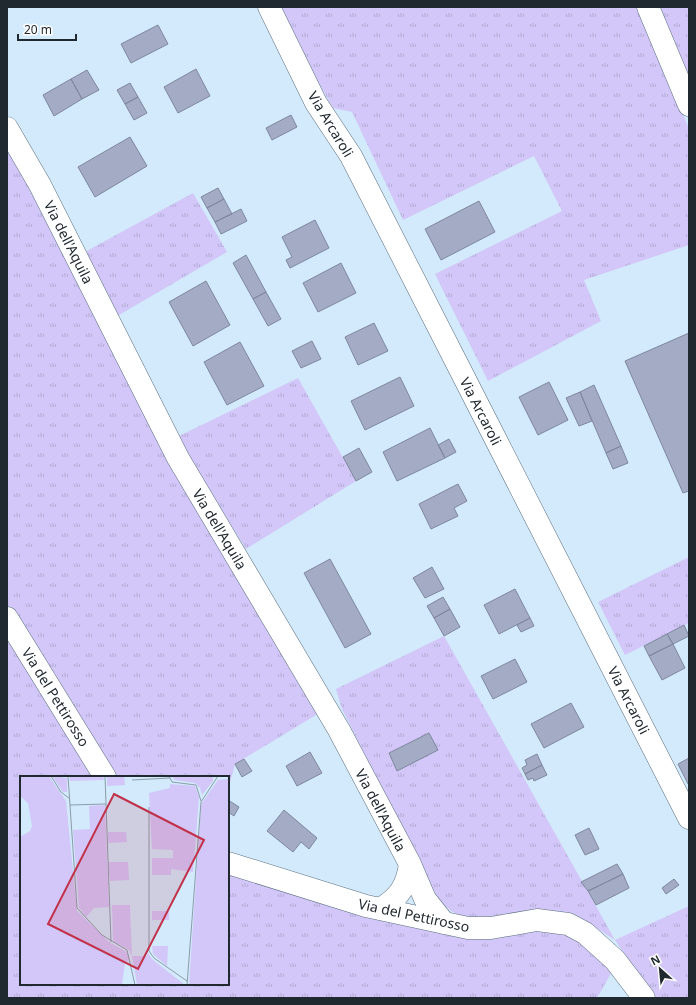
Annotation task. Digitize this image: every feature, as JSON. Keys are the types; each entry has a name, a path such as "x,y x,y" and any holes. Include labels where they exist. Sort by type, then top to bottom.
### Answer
{"street":[{"name":"Via Arcaroli","path":"269,7 316,103 354,163 689,818"},
{"path":"648,7 689,105"},
{"name":"Via dell'Aquila","path":"7,128 40,185 178,458 339,730 410,864 425,899 444,923"},
{"name":"Via del Pettirosso","path":"7,618 105,776"},
{"name":"Via del Pettirosso","path":"229,863 380,909 468,928 491,928 537,920 568,924 585,933 615,960 644,998"},
{"path":"380,909 392,902 402,891 408,878 410,864"}],"green space":[{"path":"276,7 639,7 689,129 689,245 584,280 601,321 488,381 435,274 562,211 534,156 403,220 352,112 333,108"},
{"path":"659,7 689,7 689,78"},
{"path":"7,148 321,712 235,764 229,786 229,776 113,776 7,607"},
{"path":"193,193 227,252 114,318 83,253"},
{"path":"298,378 356,481 246,549 177,437"},
{"path":"689,557 689,623 625,655 598,602"},
{"path":"7,627 97,776 20,776 20,985 229,985 229,870 432,930 535,929 573,936 613,970 597,998 7,998"},
{"path":"444,636 615,940 579,917 497,920 463,917 451,911 441,902 431,886 342,709 336,689"},
{"path":"689,906 689,998 654,998 615,940"}],"building":[{"path":"158,25 168,44 131,63 121,44"},
{"path":"196,69 210,96 178,113 164,87"},
{"path":"87,70 99,90 82,99 71,79"},
{"path":"71,79 82,99 54,116 43,95"},
{"path":"130,83 138,97 125,104 117,90"},
{"path":"138,97 147,113 134,120 125,104"},
{"path":"291,115 297,127 272,140 266,128"},
{"path":"130,137 147,166 95,197 78,167"},
{"path":"218,188 224,199 207,208 201,197"},
{"path":"224,199 232,214 215,222 207,208"},
{"path":"479,201 495,232 441,260 425,229"},
{"path":"241,209 247,221 221,234 215,222"},
{"path":"315,220 329,248 290,268 286,260 292,257 282,237"},
{"path":"246,255 266,292 253,299 233,263"},
{"path":"341,263 356,293 318,312 303,283"},
{"path":"206,281 230,325 193,346 169,302"},
{"path":"266,292 281,319 268,326 253,299"},
{"path":"374,323 388,351 358,365 345,337"},
{"path":"689,333 689,491 683,493 625,361"},
{"path":"312,341 321,359 301,368 292,351"},
{"path":"240,342 264,386 227,405 204,362"},
{"path":"400,377 414,406 365,430 351,401"},
{"path":"549,382 568,420 538,435 519,397"},
{"path":"594,385 621,446 606,453 580,392"},
{"path":"580,392 592,421 579,426 566,398"},
{"path":"430,428 445,458 397,481 383,452"},
{"path":"449,439 456,452 445,458 438,445"},
{"path":"621,446 628,463 613,469 606,453"},
{"path":"359,448 372,472 356,481 343,457"},
{"path":"458,484 467,501 454,508 458,516 431,529 419,504"},
{"path":"330,559 371,634 345,648 304,573"},
{"path":"432,567 444,589 425,598 413,578"},
{"path":"515,589 530,618 499,634 484,605"},
{"path":"443,597 450,609 434,618 427,606"},
{"path":"450,609 460,627 444,636 434,618"},
{"path":"530,618 534,626 521,632 517,625"},
{"path":"684,625 689,636 673,644 667,634"},
{"path":"667,634 673,644 649,656 644,646"},
{"path":"673,644 685,668 662,680 649,656"},
{"path":"515,659 527,682 493,699 481,676"},
{"path":"571,703 584,727 544,748 531,724"},
{"path":"429,733 438,750 397,771 389,753"},
{"path":"310,752 322,773 297,786 286,766"},
{"path":"537,754 542,765 525,774 522,768 527,765 525,760"},
{"path":"689,758 689,783 688,784 678,764"},
{"path":"244,759 252,771 242,777 235,764"},
{"path":"542,765 547,775 534,781 533,778 528,780 525,774"},
{"path":"229,801 239,807 234,816 229,813"},
{"path":"284,810 317,838 309,849 301,842 293,852 267,831"},
{"path":"589,828 599,849 585,855 575,835"},
{"path":"617,864 623,874 588,891 581,882"},
{"path":"623,874 629,888 596,905 588,891"},
{"path":"674,879 679,885 666,894 662,888"}]}
